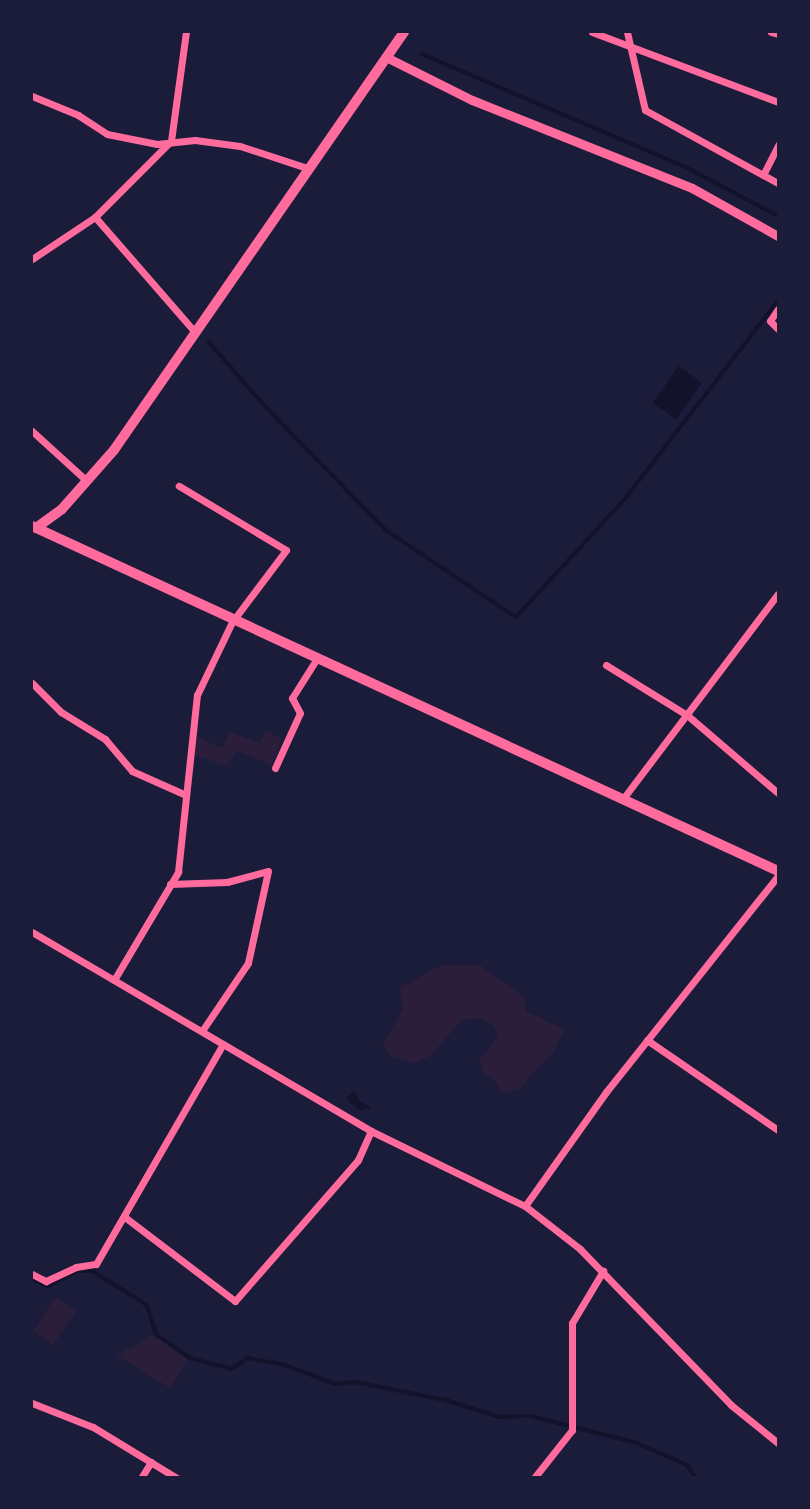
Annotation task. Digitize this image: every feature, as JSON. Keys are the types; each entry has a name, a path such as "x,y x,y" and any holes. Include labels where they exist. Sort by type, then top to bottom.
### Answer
{"highway":[{"path":"33,528 779,873"}],"main road":[{"path":"33,528 62,509 121,441 400,33"}],"street":[{"path":"32,259 95,218 171,141 186,32"},
{"path":"592,32 779,102"},
{"path":"627,32 628,47 645,110 779,183"},
{"path":"771,32 779,34"},
{"path":"386,57 472,100 692,188 779,236"},
{"path":"32,96 78,115 107,134 158,144 171,141 240,146 307,168"},
{"path":"763,175 779,145"},
{"path":"95,218 194,331"},
{"path":"779,309 770,321 779,329"},
{"path":"32,431 87,481"},
{"path":"114,980 178,872 197,695 232,622 286,550 178,486"},
{"path":"622,801 779,594"},
{"path":"275,768 300,713 292,698 316,660"},
{"path":"606,665 687,715 779,793"},
{"path":"32,683 61,712 105,739 132,771 186,795"},
{"path":"170,884 228,882 268,871 248,963 202,1031"},
{"path":"525,1206 647,1040 779,873"},
{"path":"32,932 371,1131 525,1206 603,1271 731,1405 779,1443"},
{"path":"647,1040 779,1130"},
{"path":"32,1274 46,1281 76,1267 96,1264 126,1218 223,1044"},
{"path":"126,1218 235,1301 358,1160 371,1131"},
{"path":"534,1478 573,1427 572,1323 603,1271"},
{"path":"32,1404 93,1427 177,1478"},
{"path":"141,1478 151,1462"}],"shaded area":[{"path":"679,366 702,383 676,419 653,403"},
{"path":"266,731 282,739 272,765 236,751 227,766 193,754 193,735 222,748 230,732 259,743"},
{"path":"441,965 480,965 525,998 526,1011 564,1030 555,1050 519,1089 502,1093 494,1079 484,1073 479,1060 498,1037 494,1026 480,1018 462,1020 431,1055 416,1063 390,1056 383,1043 403,1010 400,988"},
{"path":"354,1091 360,1101 371,1108 360,1110 349,1102 347,1097"},
{"path":"55,1297 76,1311 53,1345 33,1331"},
{"path":"154,1335 188,1359 170,1388 116,1355"}],"waterway":[{"path":"422,54 686,167 778,216"},
{"path":"209,342 263,404 386,530 516,617 624,500 778,301"},
{"path":"32,1279 48,1286 77,1271 93,1271 147,1305 157,1335 190,1358 232,1369 247,1358 285,1365 335,1384 356,1382 449,1401 499,1417 531,1416 637,1443 687,1465 696,1478"}]}
